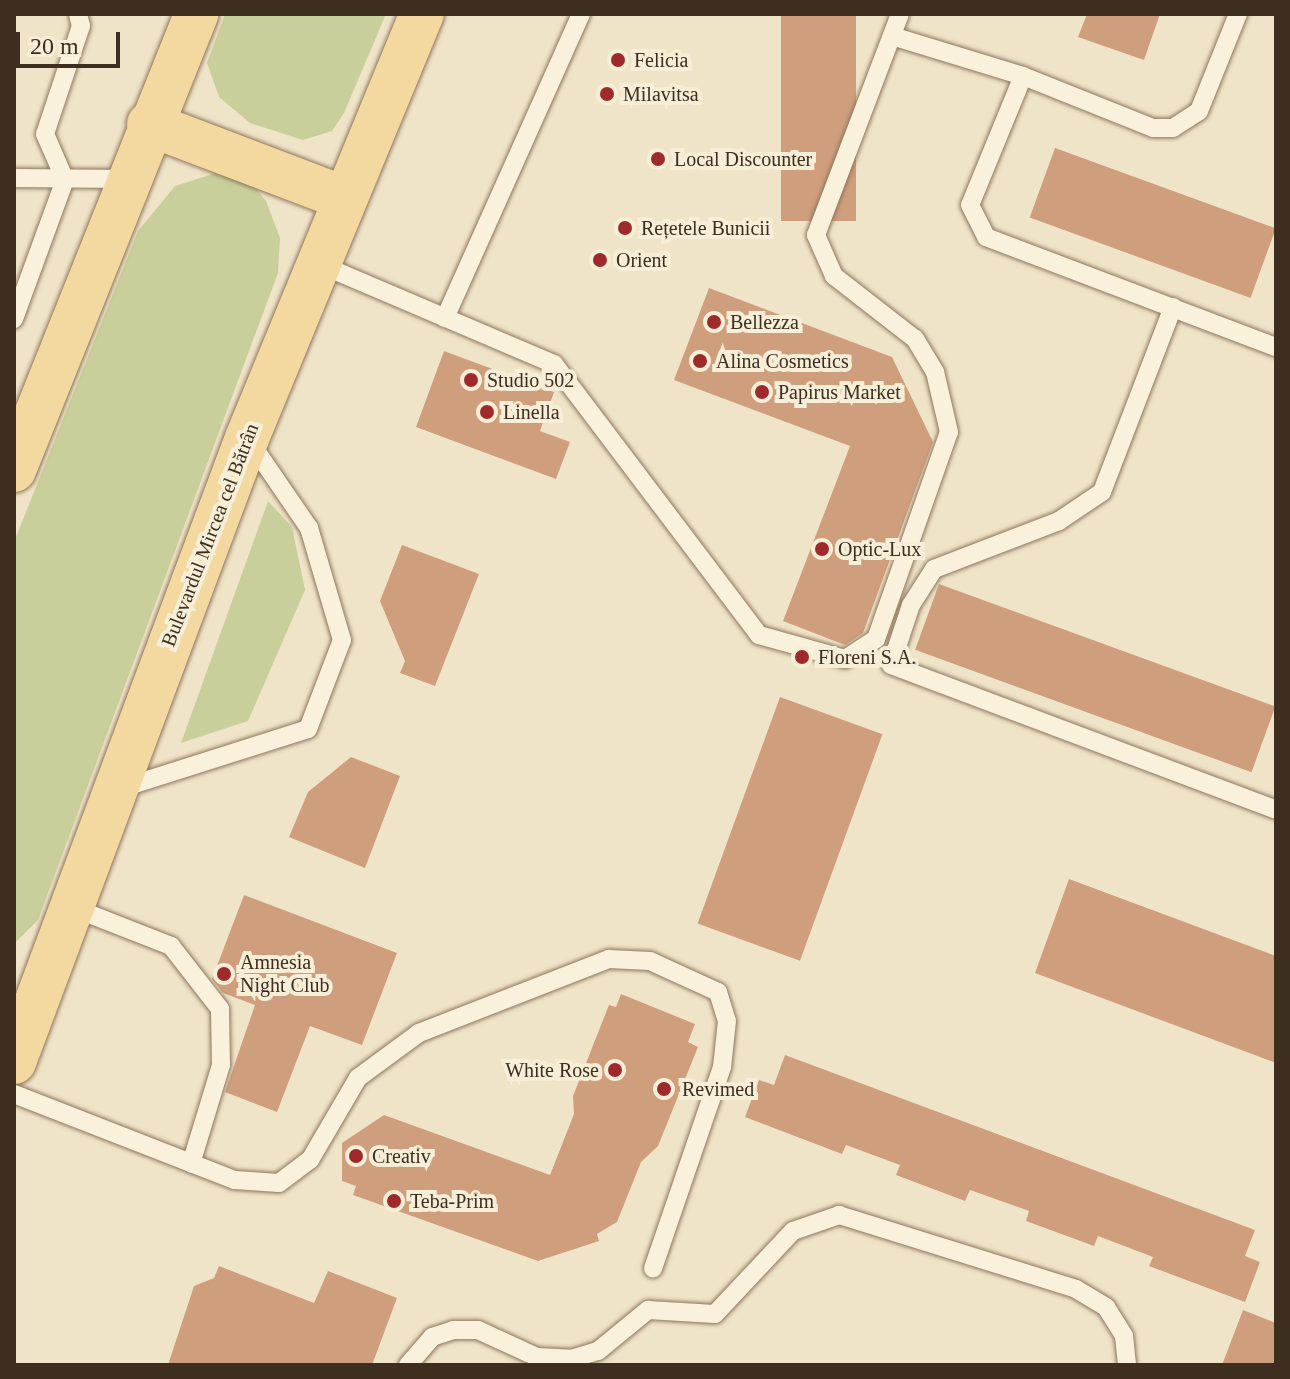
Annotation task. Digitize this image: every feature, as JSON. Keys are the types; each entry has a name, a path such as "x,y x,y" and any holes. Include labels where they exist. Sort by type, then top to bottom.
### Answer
{"main road":[{"path":"14,470 127,179 196,14"},
{"name":"Bulevardul Mircea cel Bătrân","path":"14,1062 62,924 247,438 422,14"},
{"path":"149,124 344,198"},
{"path":"14,966 62,924"}],"lane":[{"path":"14,319 65,180 45,134 81,26 78,14"},
{"path":"445,318 581,14"},
{"path":"317,263 554,364 759,635 820,658 861,651 876,639 949,432 935,372 915,339 834,276 816,235 900,14"},
{"path":"892,36 1023,76 1153,128 1173,128 1199,111 1238,14"},
{"path":"1023,76 974,192 976,226 1011,249 1276,347"},
{"path":"14,178 127,179"},
{"path":"1173,307 1102,492 1072,515 934,569 911,605 891,665 1276,810"},
{"path":"112,791 308,729 337,655 342,640 309,528 247,438"},
{"path":"62,924 171,946 220,1009 221,1065 191,1164"},
{"path":"14,1094 191,1164 256,1185 279,1183 310,1160 358,1078 419,1033 609,959 650,961 718,992 727,1021 722,1067 653,1268"},
{"path":"408,1365 432,1337 453,1330 478,1330 513,1356 571,1359 598,1351 648,1310 715,1314 793,1231 839,1215 1076,1289 1106,1307 1124,1336 1127,1365"}],"green space":[{"path":"225,14 386,14 344,113 332,131 303,140 250,123 219,97 207,63"},
{"path":"219,172 252,184 266,201 280,238 278,273 38,920 14,944 14,542 138,231 175,186"},
{"path":"268,501 292,527 305,590 248,721 181,743"}],"building":[{"path":"781,14 856,14 856,221 781,221"},
{"path":"1087,14 1160,14 1144,60 1078,37"},
{"path":"1055,148 1276,228 1251,298 1030,218"},
{"path":"709,288 892,357 933,442 863,633 845,645 783,621 850,446 674,380"},
{"path":"444,351 554,392 540,431 570,442 556,479 416,427"},
{"path":"402,545 479,574 435,686 400,673 405,661 380,601"},
{"path":"939,584 1275,706 1251,772 915,650"},
{"path":"780,697 882,734 800,961 698,923"},
{"path":"351,757 400,776 365,868 289,837 308,792"},
{"path":"1069,879 1276,956 1276,1063 1035,973"},
{"path":"244,895 397,953 362,1045 310,1026 277,1112 225,1092 255,1005 223,993 212,979"},
{"path":"621,994 695,1024 688,1042 698,1047 658,1146 641,1162 617,1222 597,1234 599,1241 538,1261 353,1195 356,1186 342,1181 342,1143 384,1115 550,1175 574,1114 573,1096 609,1005 616,1007"},
{"path":"785,1055 1255,1230 1245,1256 1260,1262 1245,1302 1149,1266 1153,1257 1098,1236 1094,1246 1026,1221 1029,1211 970,1190 965,1201 896,1175 900,1165 846,1145 842,1154 745,1117 759,1080 774,1085"},
{"path":"219,1266 314,1303 328,1271 397,1298 372,1365 168,1365 194,1286 214,1278"},
{"path":"1243,1310 1276,1323 1276,1365 1222,1365"}],"place":[{"name":"Felicia","path":"618,60"},
{"name":"Milavitsa","path":"607,94"},
{"name":"Local Discounter","path":"658,159"},
{"name":"Rețetele Bunicii","path":"625,228"},
{"name":"Orient","path":"600,260"},
{"name":"Bellezza","path":"714,322"},
{"name":"Alina Cosmetics","path":"700,361"},
{"name":"Studio 502","path":"471,380"},
{"name":"Papirus Market","path":"762,392"},
{"name":"Linella","path":"487,412"},
{"name":"Optic-Lux","path":"822,549"},
{"name":"Floreni S.A.","path":"802,657"},
{"name":"Amnesia Night Club","path":"224,974"},
{"name":"White Rose","path":"615,1070"},
{"name":"Revimed","path":"664,1089"},
{"name":"Creativ","path":"356,1156"},
{"name":"Teba-Prim","path":"394,1201"}]}
